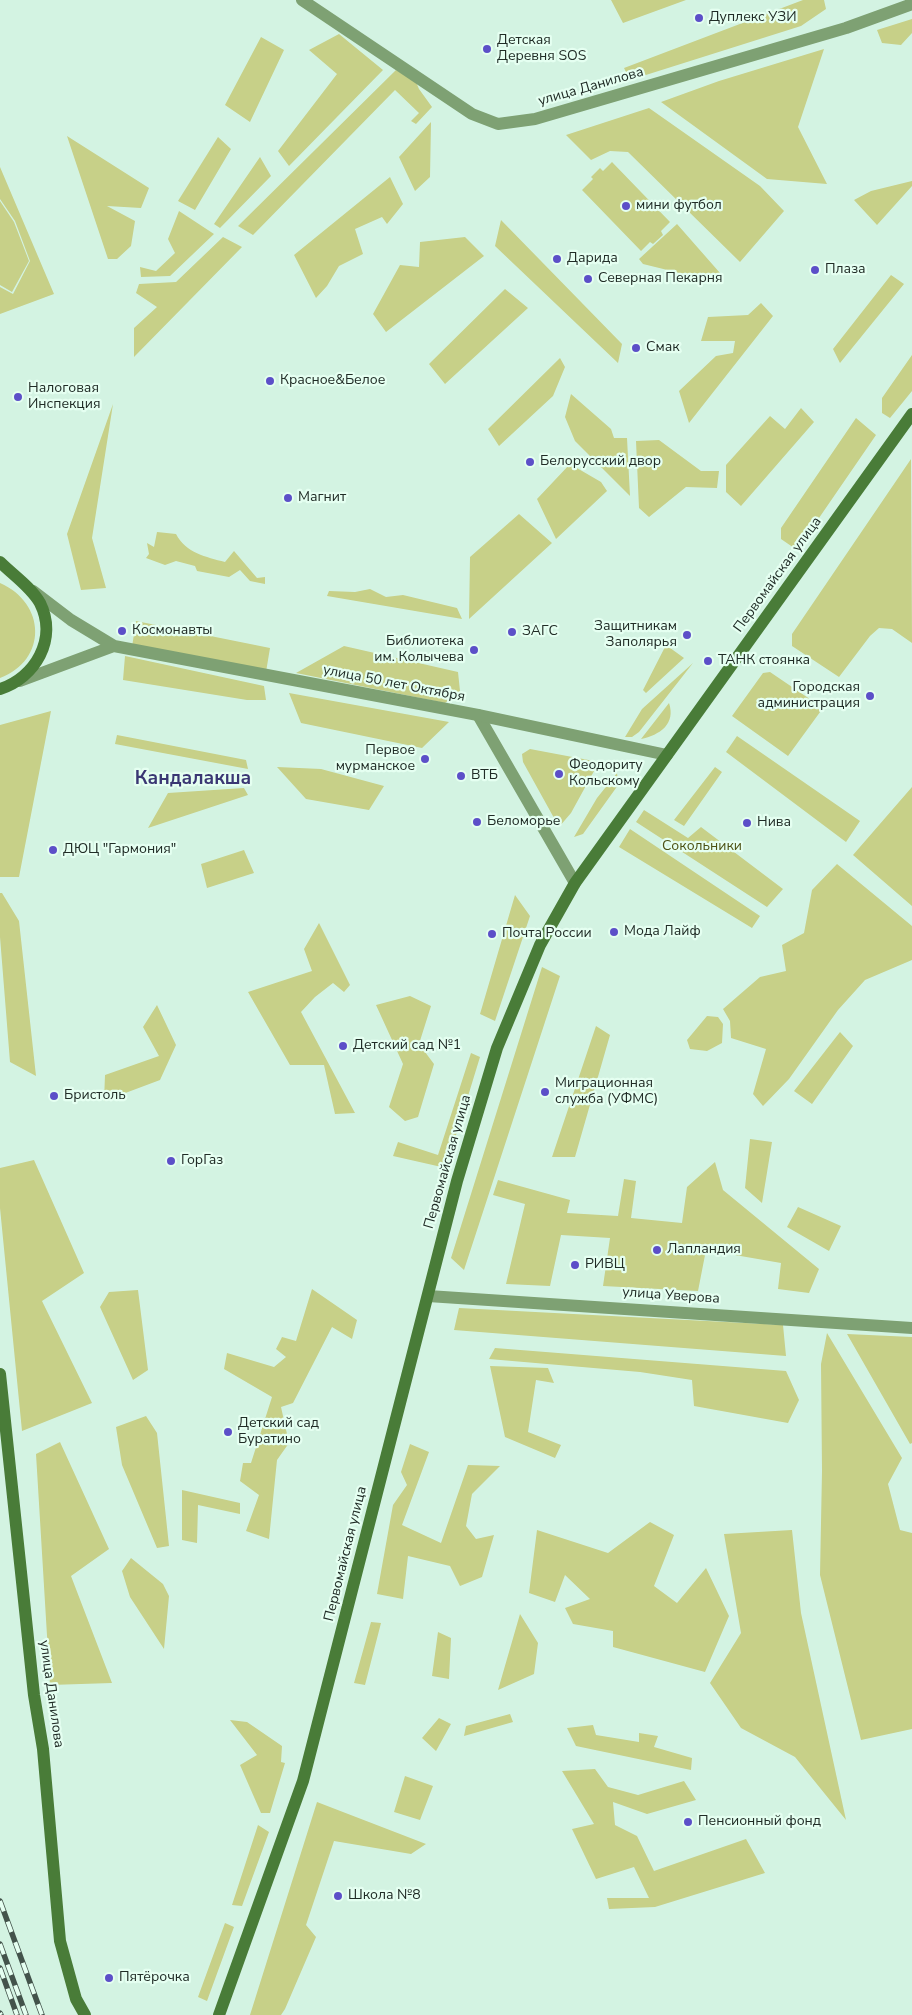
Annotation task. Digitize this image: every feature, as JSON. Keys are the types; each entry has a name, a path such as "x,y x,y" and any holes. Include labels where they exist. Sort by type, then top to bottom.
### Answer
{"main road":[{"name":"Первомайская улица","path":"219,2015 303,1781 457,1181 496,1048 540,945 575,883 912,414"},
{"path":"0,562 31,590 40,604 46,621 46,638 37,662 32,669 7,687"},
{"path":"0,572 16,578"},
{"name":"улица Данилова","path":"0,1374 34,1695 43,1749 60,1941 76,1999 85,2015"}],"street":[{"name":"улица Данилова","path":"302,0 472,114 498,124 535,119 846,28 912,4"},
{"path":"31,590 71,620 114,646"},
{"name":"улица 50 лет Октября","path":"114,646 478,715 667,755"},
{"path":"7,687 114,646"},
{"path":"478,715 575,883"},
{"name":"улица Уверова","path":"428,1296 912,1328"}],"green space":[{"path":"611,0 686,0 623,23"},
{"path":"803,0 824,0 826,9 801,26 630,80 624,68"},
{"path":"912,19 912,33 901,45 882,43 877,30"},
{"path":"339,34 383,70 289,166 278,151 337,74 309,50"},
{"path":"261,37 284,50 250,122 225,105"},
{"path":"824,49 798,127 827,184 767,179 661,102 719,81"},
{"path":"396,70 416,82 432,107 416,124 411,121 419,113 395,90 253,235 238,226"},
{"path":"649,108 760,186 784,211 740,262 628,152 610,151 591,160 566,135"},
{"path":"431,122 430,177 415,191 399,157"},
{"path":"67,136 149,188 141,208 107,206 135,221 131,246 117,259 108,259"},
{"path":"218,137 231,149 195,210 178,201"},
{"path":"260,157 271,176 220,228 214,224"},
{"name":"мини футбол","path":"612,162 670,222 661,231 663,235 653,244 650,242 641,251 582,190 593,179 591,177 600,168 603,171"},
{"path":"0,167 54,294 0,314 0,287 13,294 30,261 15,221 0,199"},
{"path":"390,177 403,204 387,224 382,217 355,229 363,254 339,266 327,286 316,298 294,255"},
{"path":"912,181 912,186 877,225 854,200 871,191"},
{"path":"0,201 14,222 29,261 12,292 0,285"},
{"path":"179,211 214,234 170,276 141,277 140,267 156,271 175,253 168,239"},
{"path":"501,220 622,344 618,363 495,246"},
{"path":"677,224 720,273 712,281 643,264 639,259"},
{"path":"223,237 242,247 134,357 134,328 157,307 136,293 139,284 176,282"},
{"path":"465,237 484,256 386,332 373,314 400,265 419,267 420,242"},
{"path":"891,275 904,284 840,363 833,349"},
{"path":"505,289 528,308 445,384 429,364"},
{"path":"761,303 773,316 689,423 679,391 716,356 733,353 735,341 701,341 708,317 748,315"},
{"path":"912,355 912,391 890,418 882,413 882,398"},
{"path":"560,358 565,367 553,396 499,446 488,429"},
{"path":"571,394 611,429 614,438 627,438 630,496 575,441 565,417"},
{"path":"113,404 92,538 106,588 81,590 67,534"},
{"path":"801,408 814,422 741,506 726,492 726,465 770,416 785,429"},
{"path":"856,418 876,435 797,550 781,539 781,528"},
{"path":"659,440 701,471 719,471 717,488 686,487 649,517 639,508 636,441"},
{"path":"911,459 912,643 892,629 879,628 870,636 839,677 792,646 792,634"},
{"path":"570,464 601,482 607,491 556,539 537,499"},
{"path":"519,514 552,543 469,619 470,557"},
{"path":"157,532 176,534 185,546 191,550 225,562 234,551 257,578 265,577 265,584 250,581 240,570 229,577 197,571 195,566 176,561 165,565 146,558 149,554 147,543 154,547"},
{"path":"0,583 15,592 26,604 33,617 35,631 33,645 27,658 16,670 0,678"},
{"path":"370,589 386,597 403,595 457,608 462,619 327,596 329,591 355,592"},
{"path":"136,621 270,648 266,672 132,647"},
{"path":"666,645 684,658 646,693 643,690"},
{"path":"344,646 458,672 460,691 445,703 296,673"},
{"path":"125,656 264,686 266,700 247,700 123,680"},
{"path":"693,663 639,732 632,737 625,737 642,709"},
{"path":"770,672 823,708 788,756 732,716 763,673"},
{"path":"289,693 449,722 422,748 301,723"},
{"path":"669,703 670,717 665,727 654,735 641,739"},
{"path":"51,711 19,877 0,877 0,725"},
{"path":"117,735 246,760 248,769 115,744"},
{"path":"737,736 860,821 846,842 726,752"},
{"path":"530,749 599,762 571,813 559,827 523,762 522,754"},
{"path":"277,767 321,769 384,786 369,810 306,799"},
{"path":"715,767 722,772 684,826 674,820"},
{"path":"617,773 618,782 616,788 583,834 574,837 597,798"},
{"path":"912,787 912,906 853,855"},
{"path":"244,788 248,795 148,828 168,793"},
{"name":"Сокольники","path":"644,810 688,838 701,827 783,889 767,907 636,822"},
{"name":"Сокольники","path":"630,829 760,916 752,928 619,847"},
{"path":"244,850 254,873 207,888 201,864"},
{"path":"837,864 912,926 912,960 865,980 838,1010 789,1079 763,1106 753,1094 766,1049 731,1038 730,1021 723,1009 760,977 786,971 782,945 804,933 812,890"},
{"path":"0,893 2,893 19,921 36,1076 10,1062 0,937"},
{"path":"515,895 530,916 495,1021 480,1014"},
{"path":"319,923 350,985 344,992 333,983 315,997 301,1012 355,1113 335,1114 324,1065 290,1065 248,992 312,971 304,949"},
{"path":"542,967 560,976 464,1270 451,1258"},
{"path":"410,996 431,1006 419,1044 434,1064 418,1117 405,1121 389,1107 403,1064 376,1005"},
{"path":"157,1005 176,1045 160,1080 104,1101 105,1075 159,1056 143,1027"},
{"path":"707,1016 718,1017 723,1024 722,1043 707,1051 690,1049 687,1040"},
{"path":"596,1026 610,1035 575,1157 552,1157"},
{"path":"840,1032 853,1046 812,1104 794,1091"},
{"path":"471,1053 480,1057 446,1168 393,1156 398,1142 438,1155"},
{"path":"750,1139 772,1142 762,1203 745,1188"},
{"path":"34,1160 84,1273 42,1301 92,1403 22,1431 0,1208 0,1168"},
{"path":"715,1162 723,1190 819,1269 809,1293 778,1289 781,1263 706,1250 698,1291 603,1286 610,1238 561,1235 550,1286 506,1284 525,1204 493,1195 498,1180 570,1200 567,1213 618,1216 624,1179 636,1181 631,1218 682,1223 687,1187"},
{"path":"798,1207 841,1226 829,1251 787,1227"},
{"path":"312,1289 357,1320 352,1339 332,1327 293,1403 281,1407 289,1443 277,1460 269,1539 246,1531 259,1495 240,1481 243,1463 251,1463 272,1397 224,1369 227,1353 274,1367 286,1357 276,1349 282,1337 296,1341"},
{"path":"138,1290 148,1370 133,1380 100,1307 109,1292"},
{"path":"459,1308 783,1325 786,1356 454,1330"},
{"path":"827,1333 902,1458 888,1484 900,1530 912,1533 912,1729 861,1740 820,1575 822,1471 821,1364"},
{"path":"847,1334 912,1337 912,1443 910,1444"},
{"path":"495,1348 786,1371 799,1400 788,1423 694,1406 692,1380 640,1372 489,1359"},
{"path":"490,1366 548,1368 554,1383 536,1380 528,1432 561,1445 555,1458 505,1437"},
{"path":"146,1416 157,1433 169,1546 157,1548 122,1465 116,1427"},
{"path":"60,1442 109,1549 71,1576 112,1683 50,1685 36,1454"},
{"path":"410,1444 429,1452 402,1525 441,1543 468,1465 500,1466 472,1494 466,1526 476,1539 494,1535 482,1577 460,1586 450,1566 408,1556 403,1599 377,1594 393,1505 407,1485 401,1472"},
{"path":"182,1490 240,1503 240,1514 198,1505 197,1543 182,1540"},
{"path":"650,1522 674,1535 654,1586 677,1603 706,1568 729,1616 705,1672 613,1647 613,1631 573,1624 565,1608 590,1599 565,1575 555,1602 529,1593 537,1530 608,1553"},
{"path":"792,1530 801,1613 846,1820 795,1757 741,1728 710,1683 741,1633 724,1534"},
{"path":"131,1558 163,1584 169,1596 164,1649 130,1597 122,1571"},
{"path":"520,1614 538,1643 534,1674 498,1690"},
{"path":"371,1622 381,1623 365,1685 354,1683"},
{"path":"438,1632 451,1638 449,1679 432,1676"},
{"path":"510,1714 513,1722 464,1736 466,1726"},
{"path":"439,1718 451,1724 436,1751 422,1738"},
{"path":"230,1720 247,1722 282,1746 281,1762 285,1763 270,1813 261,1813 240,1765 257,1755"},
{"path":"593,1725 596,1735 639,1742 639,1733 658,1736 654,1747 692,1758 691,1770 576,1746 567,1728"},
{"path":"595,1769 608,1787 638,1795 684,1781 696,1800 647,1814 613,1802 615,1825 637,1836 654,1871 746,1839 765,1873 655,1907 609,1909 607,1898 649,1898 634,1867 596,1879 572,1829 594,1824 562,1771"},
{"path":"405,1776 433,1786 420,1820 394,1812"},
{"path":"317,1802 426,1844 411,1854 334,1841 306,1925 316,1937 285,2009 281,2015 250,2015"},
{"path":"258,1825 269,1832 242,1906 232,1905"},
{"path":"225,1923 234,1927 207,2001 198,1997"}],"railway":[{"path":"0,1901 42,2015"},
{"path":"0,1944 26,2015"},
{"path":"0,1968 17,2015"}],"place":[{"name":"Дуплекс УЗИ","path":"699,18"},
{"name":"Детская Деревня SOS","path":"487,49"},
{"name":"мини футбол","path":"626,206"},
{"name":"Дарида","path":"557,259"},
{"name":"Плаза","path":"815,270"},
{"name":"Северная Пекарня","path":"588,279"},
{"name":"Смак","path":"636,348"},
{"name":"Красное&Белое","path":"270,381"},
{"name":"Налоговая Инспекция","path":"18,397"},
{"name":"Белорусский двор","path":"530,462"},
{"name":"Магнит","path":"288,498"},
{"name":"Космонавты","path":"122,631"},
{"name":"ЗАГС","path":"512,632"},
{"name":"Защитникам Заполярья","path":"687,635"},
{"name":"Библиотека им. Колычева","path":"474,650"},
{"name":"ТАНК стоянка","path":"708,661"},
{"name":"Городская администрация","path":"870,696"},
{"name":"Первое мурманское","path":"425,759"},
{"name":"Феодориту Кольскому","path":"559,774"},
{"name":"ВТБ","path":"461,776"},
{"name":"Беломорье","path":"477,822"},
{"name":"Нива","path":"747,823"},
{"name":"ДЮЦ \"Гармония\"","path":"53,850"},
{"name":"Мода Лайф","path":"614,932"},
{"name":"Почта России","path":"492,934"},
{"name":"Детский сад №1","path":"343,1046"},
{"name":"Миграционная служба (УФМС)","path":"545,1092"},
{"name":"Бристоль","path":"54,1096"},
{"name":"ГорГаз","path":"171,1161"},
{"name":"Лапландия","path":"657,1250"},
{"name":"РИВЦ","path":"575,1265"},
{"name":"Детский сад Буратино","path":"228,1432"},
{"name":"Пенсионный фонд","path":"688,1822"},
{"name":"Школа №8","path":"338,1896"},
{"name":"Пятёрочка","path":"109,1978"}],"district":[{"name":"Кандалакша","path":"193,779"}]}
